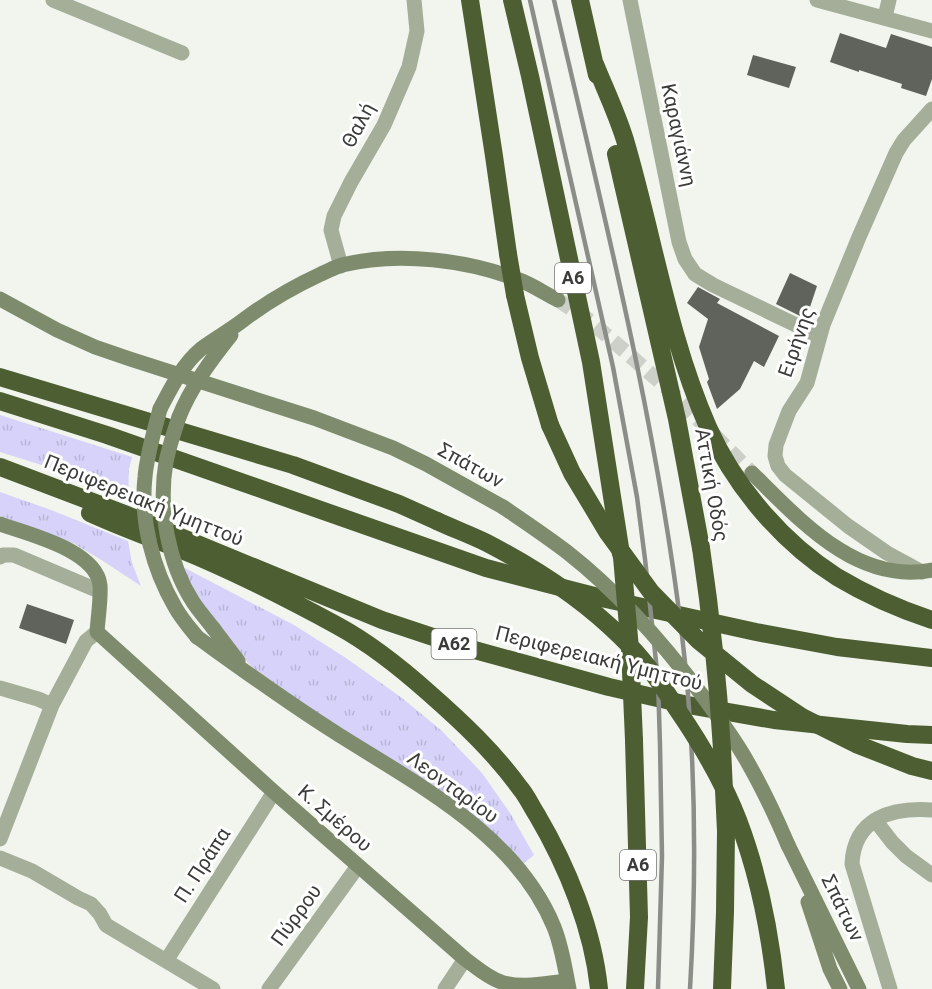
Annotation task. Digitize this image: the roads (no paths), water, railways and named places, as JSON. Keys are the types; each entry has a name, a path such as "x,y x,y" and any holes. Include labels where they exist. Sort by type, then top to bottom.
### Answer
{"highway":[{"path":"470,0 515,295 530,358 550,425 572,473 608,533 651,592 698,640 752,684 802,717 856,744 912,766 932,771"},
{"name":"Α6","path":"512,0 591,362 621,558 630,649 634,740 639,917 635,989"},
{"name":"Αττική Οδός","path":"580,0 677,419 701,548 713,637 726,831 722,989"},
{"path":"595,64 624,138 689,378 706,423 722,453 754,501 805,553 825,569 861,591 932,620"},
{"path":"0,377 292,465 399,504 487,543 530,567 580,602 622,638 644,662 691,728 716,772 738,820 753,866 766,915 776,989"},
{"path":"0,401 107,435 486,568 606,599 756,632 846,648 932,658"},
{"path":"0,469 121,528 204,560 259,586 340,627 394,662 457,717 521,789 547,832 569,878 588,930 599,989"},
{"name":"Περιφερειακή Υμηττού","path":"0,469 127,515 382,620 460,646 609,687 688,705 774,720 932,735"}],"street":[{"path":"53,0 182,52"},
{"name":"Θαλή","path":"341,266 332,230 334,216 384,125 409,67 417,31 414,0"},
{"name":"Καραγιάννη","path":"630,0 679,242 685,259 695,274 713,285 819,336"},
{"path":"817,0 932,31"},
{"path":"885,17 889,0"},
{"name":"Ειρήνης","path":"927,571 887,553 858,534 792,482 778,466 776,445 789,411 807,383 819,336 896,153 904,140 932,108"},
{"name":"Λεονταρίου","path":"558,300 523,281 481,268 425,258 377,260 341,266 296,286 254,311 200,350 179,375 160,409 144,479 144,501 147,531 162,581 175,608 197,637 298,709 437,797 471,822 500,849 538,896 554,926 568,985"},
{"name":"Σπάτων","path":"0,299 57,330 95,347 314,418 393,448 503,507 568,553 633,613 679,664 726,727 769,802 859,989"},
{"name":"Λεονταρίου","path":"242,321 211,360 179,417 169,452 163,501 167,537 181,577 193,602 248,673"},
{"path":"752,473 814,531 850,556 886,570 927,571"},
{"path":"0,524 59,544 79,555 93,569 100,583 97,632 86,641 52,705 0,839"},
{"path":"0,557 14,555 99,591"},
{"name":"Κ. Σμέρου","path":"97,632 274,792 476,968 499,982 512,985 568,985"},
{"path":"0,688 52,705"},
{"name":"Π. Πράπα","path":"166,961 274,792"},
{"path":"890,989 852,864 852,853 855,842 875,820 895,811 932,810"},
{"path":"875,820 906,856 932,875"},
{"name":"Σπάτων","path":"788,845 830,969 840,989"},
{"path":"0,858 32,871 91,904 106,925 213,989"},
{"name":"Πύρρου","path":"269,989 358,866"},
{"path":"445,989 465,959"}],"tunnel":[{"path":"558,300 590,321 666,387 752,473"}],"railway":[{"path":"530,0 613,367 637,497 658,680 662,856 658,989"},
{"path":"554,0 642,390 657,469 681,627 690,717 694,808 694,899 690,989"}]}
